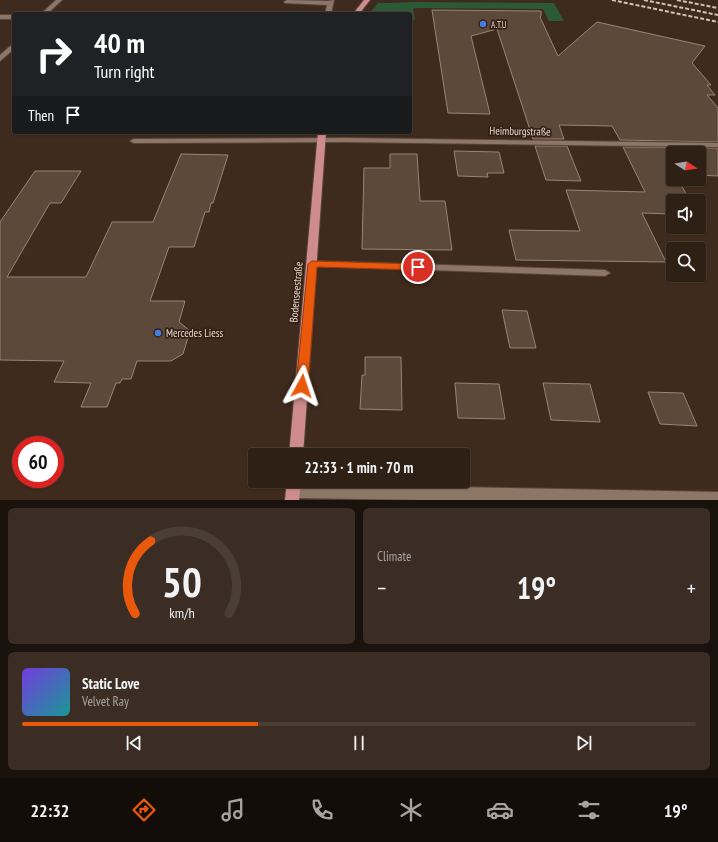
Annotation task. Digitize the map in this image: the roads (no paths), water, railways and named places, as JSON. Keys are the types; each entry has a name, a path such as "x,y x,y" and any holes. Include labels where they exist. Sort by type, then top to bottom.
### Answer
{"main road":[{"path":"358,12 367,0"},
{"name":"Bodenseestraße","path":"297,448 322,136"}],"street":[{"path":"46,12 58,0"},
{"path":"287,2 331,1 328,12"},
{"path":"0,17 12,17"},
{"path":"0,59 12,47"},
{"name":"Heimburgstraße","path":"134,141 322,136 718,145"},
{"path":"312,264 605,272"},
{"path":"293,491 718,499"}],"railway":[{"path":"612,0 718,22"},
{"path":"644,0 718,15"},
{"path":"677,0 718,8"}],"place":[{"name":"A.T.U","path":"483,24"},
{"name":"Mercedes Liess","path":"158,333"}]}
